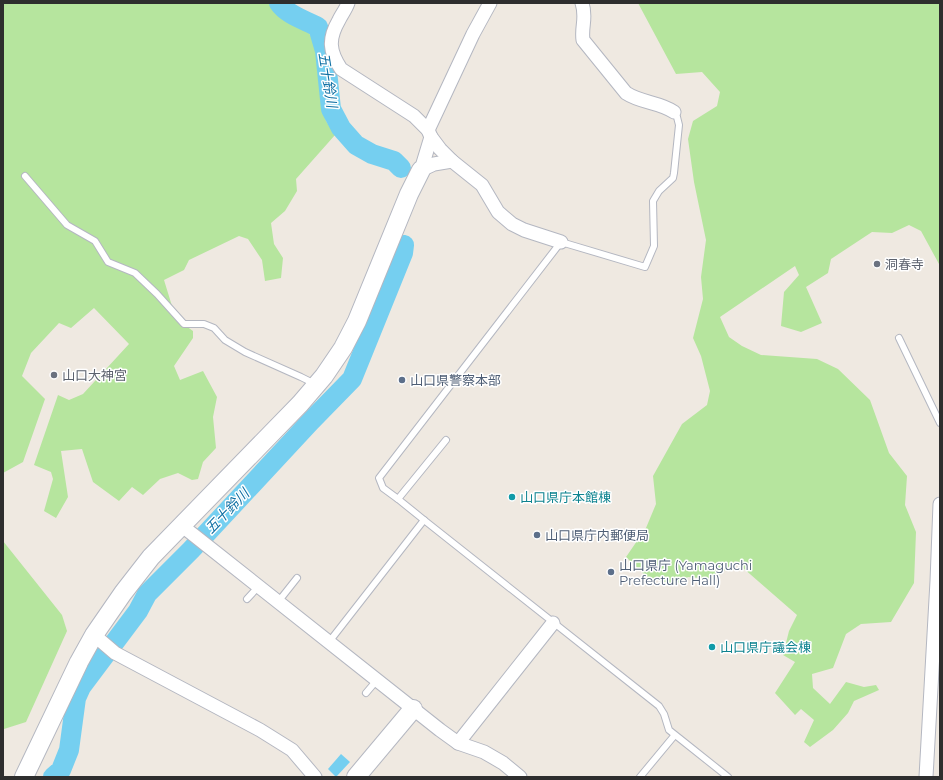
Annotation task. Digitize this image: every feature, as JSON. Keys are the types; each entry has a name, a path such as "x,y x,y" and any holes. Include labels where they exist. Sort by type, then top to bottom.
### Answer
{"street":[{"path":"348,3 332,34 331,47 335,60 341,69 414,116 430,134 440,149 452,161 482,185 498,212 512,224 524,230 560,242"},
{"path":"24,777 79,662 98,638 123,593 151,557 188,531 324,376 343,348 357,321 409,194 421,170 430,134 473,34 490,3"},
{"path":"582,3 585,14 582,34 583,40 626,93 634,98 667,107 674,112"},
{"path":"421,170 434,164 452,161"},
{"path":"926,777 940,504"},
{"path":"188,531 378,680 412,709 458,743 484,752 503,763 520,777"},
{"path":"458,743 553,623"},
{"path":"98,638 115,653 260,730 292,750 315,777"},
{"path":"356,777 412,709"}],"lane":[{"path":"674,112 679,124 674,173 673,178 659,191 653,201 654,246 645,267 560,242 379,478 383,488 659,706 664,714 669,730 674,736 728,777"},
{"path":"25,176 67,225 95,241 108,262 135,272 184,324 204,324 214,328 225,340 245,352 316,385"},
{"path":"899,338 940,423"},
{"path":"398,499 446,440"},
{"path":"329,642 424,520"},
{"path":"278,602 297,578"},
{"path":"247,600 258,586"},
{"path":"366,693 378,680"},
{"path":"640,777 674,736"}],"green space":[{"path":"3,3 275,3 282,17 304,26 315,42 321,97 326,121 335,135 296,179 297,191 285,211 271,223 274,244 283,258 281,278 265,281 262,260 248,239 239,236 189,260 184,270 164,280 176,319 193,331 193,338 174,366 180,380 203,371 217,397 213,417 216,448 203,462 198,479 192,480 178,473 160,479 143,495 132,487 119,501 93,482 82,449 61,451 68,497 56,518 44,511 53,479 51,472 34,465 58,395 69,400 83,394 129,344 94,308 71,328 59,323 31,353 22,376 45,399 23,462 3,473"},
{"path":"638,3 940,3 940,265 921,231 909,225 892,233 872,232 831,259 828,273 806,287 822,323 801,332 781,326 784,292 799,275 795,266 720,317 729,337 742,346 761,355 817,359 838,369 870,400 889,453 907,476 905,505 916,532 914,583 891,622 861,624 846,634 833,668 812,674 813,688 830,704 846,682 864,687 876,685 879,690 854,701 848,713 833,730 810,747 804,742 814,720 801,709 795,715 775,693 795,662 783,655 789,631 797,615 735,561 715,579 688,577 674,585 646,576 626,557 646,528 656,504 653,476 682,424 707,405 710,391 701,356 693,338 703,299 701,277 706,240 694,182 688,139 693,121 717,106 720,92 702,72 676,74"},
{"path":"3,541 62,615 67,631 26,722 4,729 3,731"}],"water":[{"path":"341,754 350,762 336,777 328,769"}],"waterway":[{"name":"五十鈴川","path":"279,3 291,14 318,27 325,51 331,109 341,128 356,145 372,154 394,161 401,168"},
{"name":"五十鈴川","path":"53,777 61,770 69,750 76,698 81,687 138,611 147,594 191,550 352,379 403,253 404,245"}],"place":[{"name":"洞春寺","path":"877,264"},
{"name":"山口大神宮","path":"54,375"},
{"name":"山口県警察本部","path":"402,380"},
{"name":"山口県庁本館棟","path":"512,497"},
{"name":"山口県庁内郵便局","path":"537,535"},
{"name":"山口県庁 (Yamaguchi Prefecture Hall)","path":"611,572"},
{"name":"山口県庁議会棟","path":"712,647"}]}
